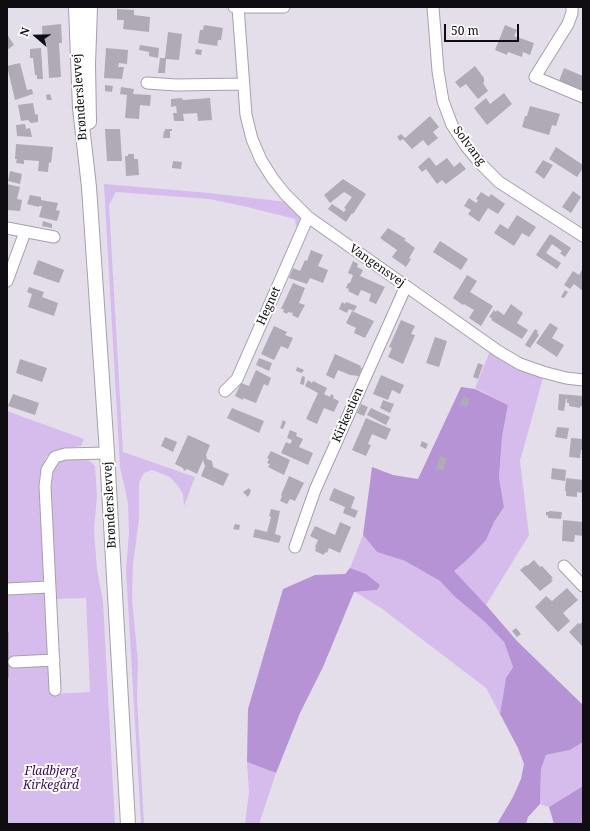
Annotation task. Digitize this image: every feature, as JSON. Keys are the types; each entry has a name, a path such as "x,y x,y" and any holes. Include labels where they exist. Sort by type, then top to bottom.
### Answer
{"main road":[{"name":"Brønderslevvej","path":"76,7 80,108 89,187 107,453 128,824"},
{"name":"Brønderslevvej","path":"89,187 88,64 90,7"}],"street":[{"path":"234,7 284,7"},
{"name":"Vangensvej","path":"238,7 246,115 252,139 261,160 285,194 308,217 498,351 520,364 543,372 566,378 583,380"},
{"name":"Solvang","path":"433,7 438,71 443,101 452,124 466,146 499,182 583,236"},
{"path":"572,7 568,24 535,77 583,97"},
{"path":"147,83 176,85 243,84"},
{"name":"Hegnet","path":"225,391 237,379 308,217"},
{"path":"7,228 54,237"},
{"path":"7,281 25,232"},
{"name":"Kirkestien","path":"295,547 315,490 406,286"},
{"path":"55,690 45,486 47,470 55,457 65,454 107,453"},
{"path":"564,566 583,585"},
{"path":"7,590 50,587"},
{"path":"14,662 54,660"}],"green space":[{"path":"104,184 209,193 287,202 302,216 296,227 295,219 209,199 116,192 109,205 123,452 195,477 184,506 183,494 170,477 152,470 144,473 139,482 139,520 133,564 132,599 138,661 137,699 144,824 141,824 126,571 129,533 128,503 120,467"},
{"path":"490,351 518,367 543,378 520,461 529,535 486,605 453,571 469,558 504,507 499,478 502,437 508,405 475,388"},
{"name":"Fladbjerg Kirkegård","path":"7,411 84,439 81,446 59,449 46,457 39,478 52,694 90,692 86,598 55,599 49,487 51,470 58,461 65,458 83,459 90,461 95,466 97,496 94,530 97,569 103,602 115,824 7,824"},
{"path":"363,535 377,552 405,561 440,581 455,597 485,622 504,642 513,667 506,678 500,714 486,688 381,608 355,592 377,590 350,568"},
{"path":"583,742 583,786 549,807 540,804 541,769 546,755 570,750"},
{"path":"247,762 276,773 259,824 245,824 249,792"}],"shaded area":[{"path":"461,387 475,389 508,405 502,437 499,478 504,507 494,522 486,540 454,571 517,641 583,705 583,742 570,750 546,755 541,769 540,804 528,817 526,824 497,824 513,797 521,779 524,764 518,748 500,714 506,678 513,667 504,642 485,622 455,597 440,581 405,561 377,552 363,535 372,467 393,475 418,479"},
{"path":"350,568 366,574 380,585 377,590 354,592 323,667 300,713 276,773 247,762 248,709 283,589 315,575 345,574"},
{"path":"583,786 583,824 554,824 549,807"}],"building":[{"path":"117,9 134,10 134,15 150,17 149,32 123,29 124,20 117,20"},
{"path":"61,24 62,43 59,43 61,77 49,78 47,44 43,45 42,26"},
{"path":"204,25 223,28 221,40 218,40 217,46 198,43 200,30 203,30"},
{"path":"505,25 517,30 514,36 534,43 530,55 523,52 522,57 508,52 507,55 495,50"},
{"path":"168,32 182,34 179,60 166,59 165,73 158,73 160,58 165,58"},
{"path":"7,34 14,45 7,50"},
{"path":"140,45 159,48 158,58 149,56 149,52 139,50"},
{"path":"41,48 43,79 37,79 37,75 35,75 33,58 30,58 30,49"},
{"path":"106,48 128,50 127,64 119,63 118,67 124,67 122,79 104,78"},
{"path":"196,49 202,50 201,55 195,54"},
{"path":"20,63 27,90 32,89 33,94 15,100 7,66"},
{"path":"475,66 484,78 483,83 488,91 478,99 466,84 460,88 455,82"},
{"path":"564,68 583,76 583,91 559,81"},
{"path":"105,85 113,86 112,92 105,91"},
{"path":"121,87 134,89 133,94 151,95 150,106 140,105 139,119 125,118 127,95 120,94"},
{"path":"504,93 512,104 487,125 474,108 486,98 490,104"},
{"path":"50,94 52,100 47,100 46,95"},
{"path":"182,98 183,100 210,98 212,120 198,121 197,113 183,114 184,121 174,121 173,113 177,113 176,106 171,107 171,99"},
{"path":"33,103 35,114 38,115 38,122 31,123 28,120 21,121 18,105"},
{"path":"530,106 560,114 556,126 552,125 549,135 522,127"},
{"path":"430,116 439,127 433,132 438,138 428,146 423,140 412,149 403,139 400,141 397,137 401,134 405,138"},
{"path":"25,124 26,129 30,128 32,137 17,136 16,125"},
{"path":"105,129 120,129 122,161 107,161"},
{"path":"165,129 172,129 172,131 170,131 170,138 163,138"},
{"path":"16,144 53,147 48,172 38,171 39,161 24,160 24,164 16,163"},
{"path":"556,147 583,165 583,168 577,177 549,159"},
{"path":"128,154 134,154 134,159 138,159 139,175 126,176 125,156 128,156"},
{"path":"429,157 436,166 447,158 454,167 460,162 466,169 446,184 442,180 437,184 426,169 422,172 418,167"},
{"path":"543,160 553,165 544,179 535,172"},
{"path":"173,161 182,162 181,169 172,168"},
{"path":"10,171 22,174 20,184 8,181"},
{"path":"343,179 366,194 346,222 328,209 332,204 344,212 346,209 344,208 352,197 344,192 330,203 324,195"},
{"path":"7,184 20,187 17,199 22,200 20,211 7,210"},
{"path":"573,191 581,197 571,213 562,207"},
{"path":"481,192 489,197 491,194 505,204 498,214 488,208 479,222 468,214 471,210 464,206 469,198 476,203 478,200 476,199"},
{"path":"30,195 41,197 41,200 58,203 56,210 60,211 57,221 39,217 42,206 39,207 27,204"},
{"path":"517,215 536,227 529,237 522,233 514,246 494,233 500,224 508,229"},
{"path":"43,221 52,224 52,228 42,226"},
{"path":"388,228 406,239 404,240 415,248 406,267 392,257 397,250 380,238"},
{"path":"550,234 571,248 565,257 560,253 562,251 552,244 546,253 561,263 557,269 536,255"},
{"path":"440,241 468,259 461,270 433,252"},
{"path":"311,250 323,255 318,266 328,270 323,283 310,278 307,284 289,278 293,268 300,271 305,260 307,261"},
{"path":"38,260 64,270 59,283 33,274"},
{"path":"353,261 358,264 357,267 363,270 360,276 385,287 376,304 369,301 371,294 361,290 358,296 348,291 349,289 346,288 353,275 348,273"},
{"path":"583,268 583,291 574,284 570,289 564,285 573,271 579,275"},
{"path":"467,275 477,281 470,292 493,306 481,326 469,318 474,310 453,298"},
{"path":"293,283 305,288 299,303 305,305 298,318 292,315 293,313 288,312 287,314 283,312 284,309 281,309"},
{"path":"29,287 44,292 42,297 58,303 54,316 28,307 32,294 27,292"},
{"path":"565,290 568,292 564,298 561,297"},
{"path":"342,302 357,306 354,311 349,309 347,313 339,309"},
{"path":"511,304 523,313 517,323 528,330 522,339 491,320 492,318 489,317 494,310 496,312 497,310 504,315"},
{"path":"352,311 374,321 365,338 354,333 356,328 346,323"},
{"path":"401,320 415,326 411,334 415,335 403,364 388,357 392,348 389,347"},
{"path":"550,323 558,328 552,338 564,345 557,357 536,343"},
{"path":"274,326 287,332 285,335 293,338 288,349 281,346 274,360 261,354"},
{"path":"535,329 538,331 537,333 539,335 530,348 525,345"},
{"path":"435,337 447,341 439,367 426,363"},
{"path":"335,354 361,366 360,367 362,368 359,376 350,375 338,370 334,379 326,375"},
{"path":"259,358 272,363 269,371 256,365"},
{"path":"20,359 47,368 42,382 16,373"},
{"path":"478,363 483,365 478,379 473,377"},
{"path":"297,367 304,370 302,373 296,371"},
{"path":"256,370 271,378 268,386 264,384 256,403 243,398 243,400 235,396 241,383 249,386"},
{"path":"381,375 404,385 400,394 392,390 388,400 373,394"},
{"path":"302,376 305,377 304,385 300,384"},
{"path":"308,380 312,383 313,381 327,388 324,394 330,397 331,394 334,396 333,398 339,401 334,412 324,408 317,424 306,419 318,393 305,386"},
{"path":"13,394 39,403 35,415 8,406"},
{"path":"559,394 583,396 583,407 580,406 580,408 569,406 566,399 564,411 558,410"},
{"path":"464,396 470,399 467,407 460,404"},
{"path":"383,400 394,404 390,413 380,408"},
{"path":"361,404 368,407 364,416 357,413"},
{"path":"232,408 264,421 259,433 227,418"},
{"path":"371,408 390,417 386,425 367,415"},
{"path":"366,418 391,429 386,440 372,434 368,444 371,445 366,456 352,450"},
{"path":"283,420 286,422 283,429 280,428"},
{"path":"557,427 569,428 567,439 555,437"},
{"path":"290,430 297,433 296,436 303,439 299,447 313,453 308,465 281,453 286,442 290,444 292,440 287,438"},
{"path":"188,435 210,445 206,455 207,459 212,461 213,467 229,474 223,486 201,476 205,466 203,460 197,474 187,469 184,471 183,468 175,464"},
{"path":"165,437 177,442 173,452 161,446"},
{"path":"571,438 583,439 583,450 581,450 580,458 569,457"},
{"path":"422,441 428,444 426,449 420,446"},
{"path":"271,451 290,460 284,475 268,467 270,464 267,463 269,459 267,458"},
{"path":"440,456 447,458 443,471 436,469"},
{"path":"552,468 566,470 565,481 551,479"},
{"path":"289,476 304,483 295,501 290,499 287,504 280,501"},
{"path":"566,478 583,480 583,493 577,492 577,497 566,496"},
{"path":"249,488 251,491 248,497 243,492"},
{"path":"334,488 355,497 351,508 358,511 355,518 343,513 345,507 329,500"},
{"path":"271,509 280,511 275,534 281,536 279,543 253,537 255,529 267,532 271,517 269,516"},
{"path":"546,512 562,512 561,519 548,518"},
{"path":"563,520 583,522 583,536 575,535 574,542 562,541"},
{"path":"340,522 351,527 340,553 329,548 327,553 325,552 324,555 315,551 318,540 310,536 315,526 335,535"},
{"path":"235,524 240,525 239,530 233,529"},
{"path":"534,560 553,578 551,579 553,581 540,591 520,570"},
{"path":"567,588 578,600 563,613 570,621 558,632 535,607 546,596 552,601"},
{"path":"583,621 583,647 569,632 578,623 580,624"},
{"path":"516,628 521,634 517,637 512,631"},
{"path":"7,631 9,632 9,677 7,680"}]}
